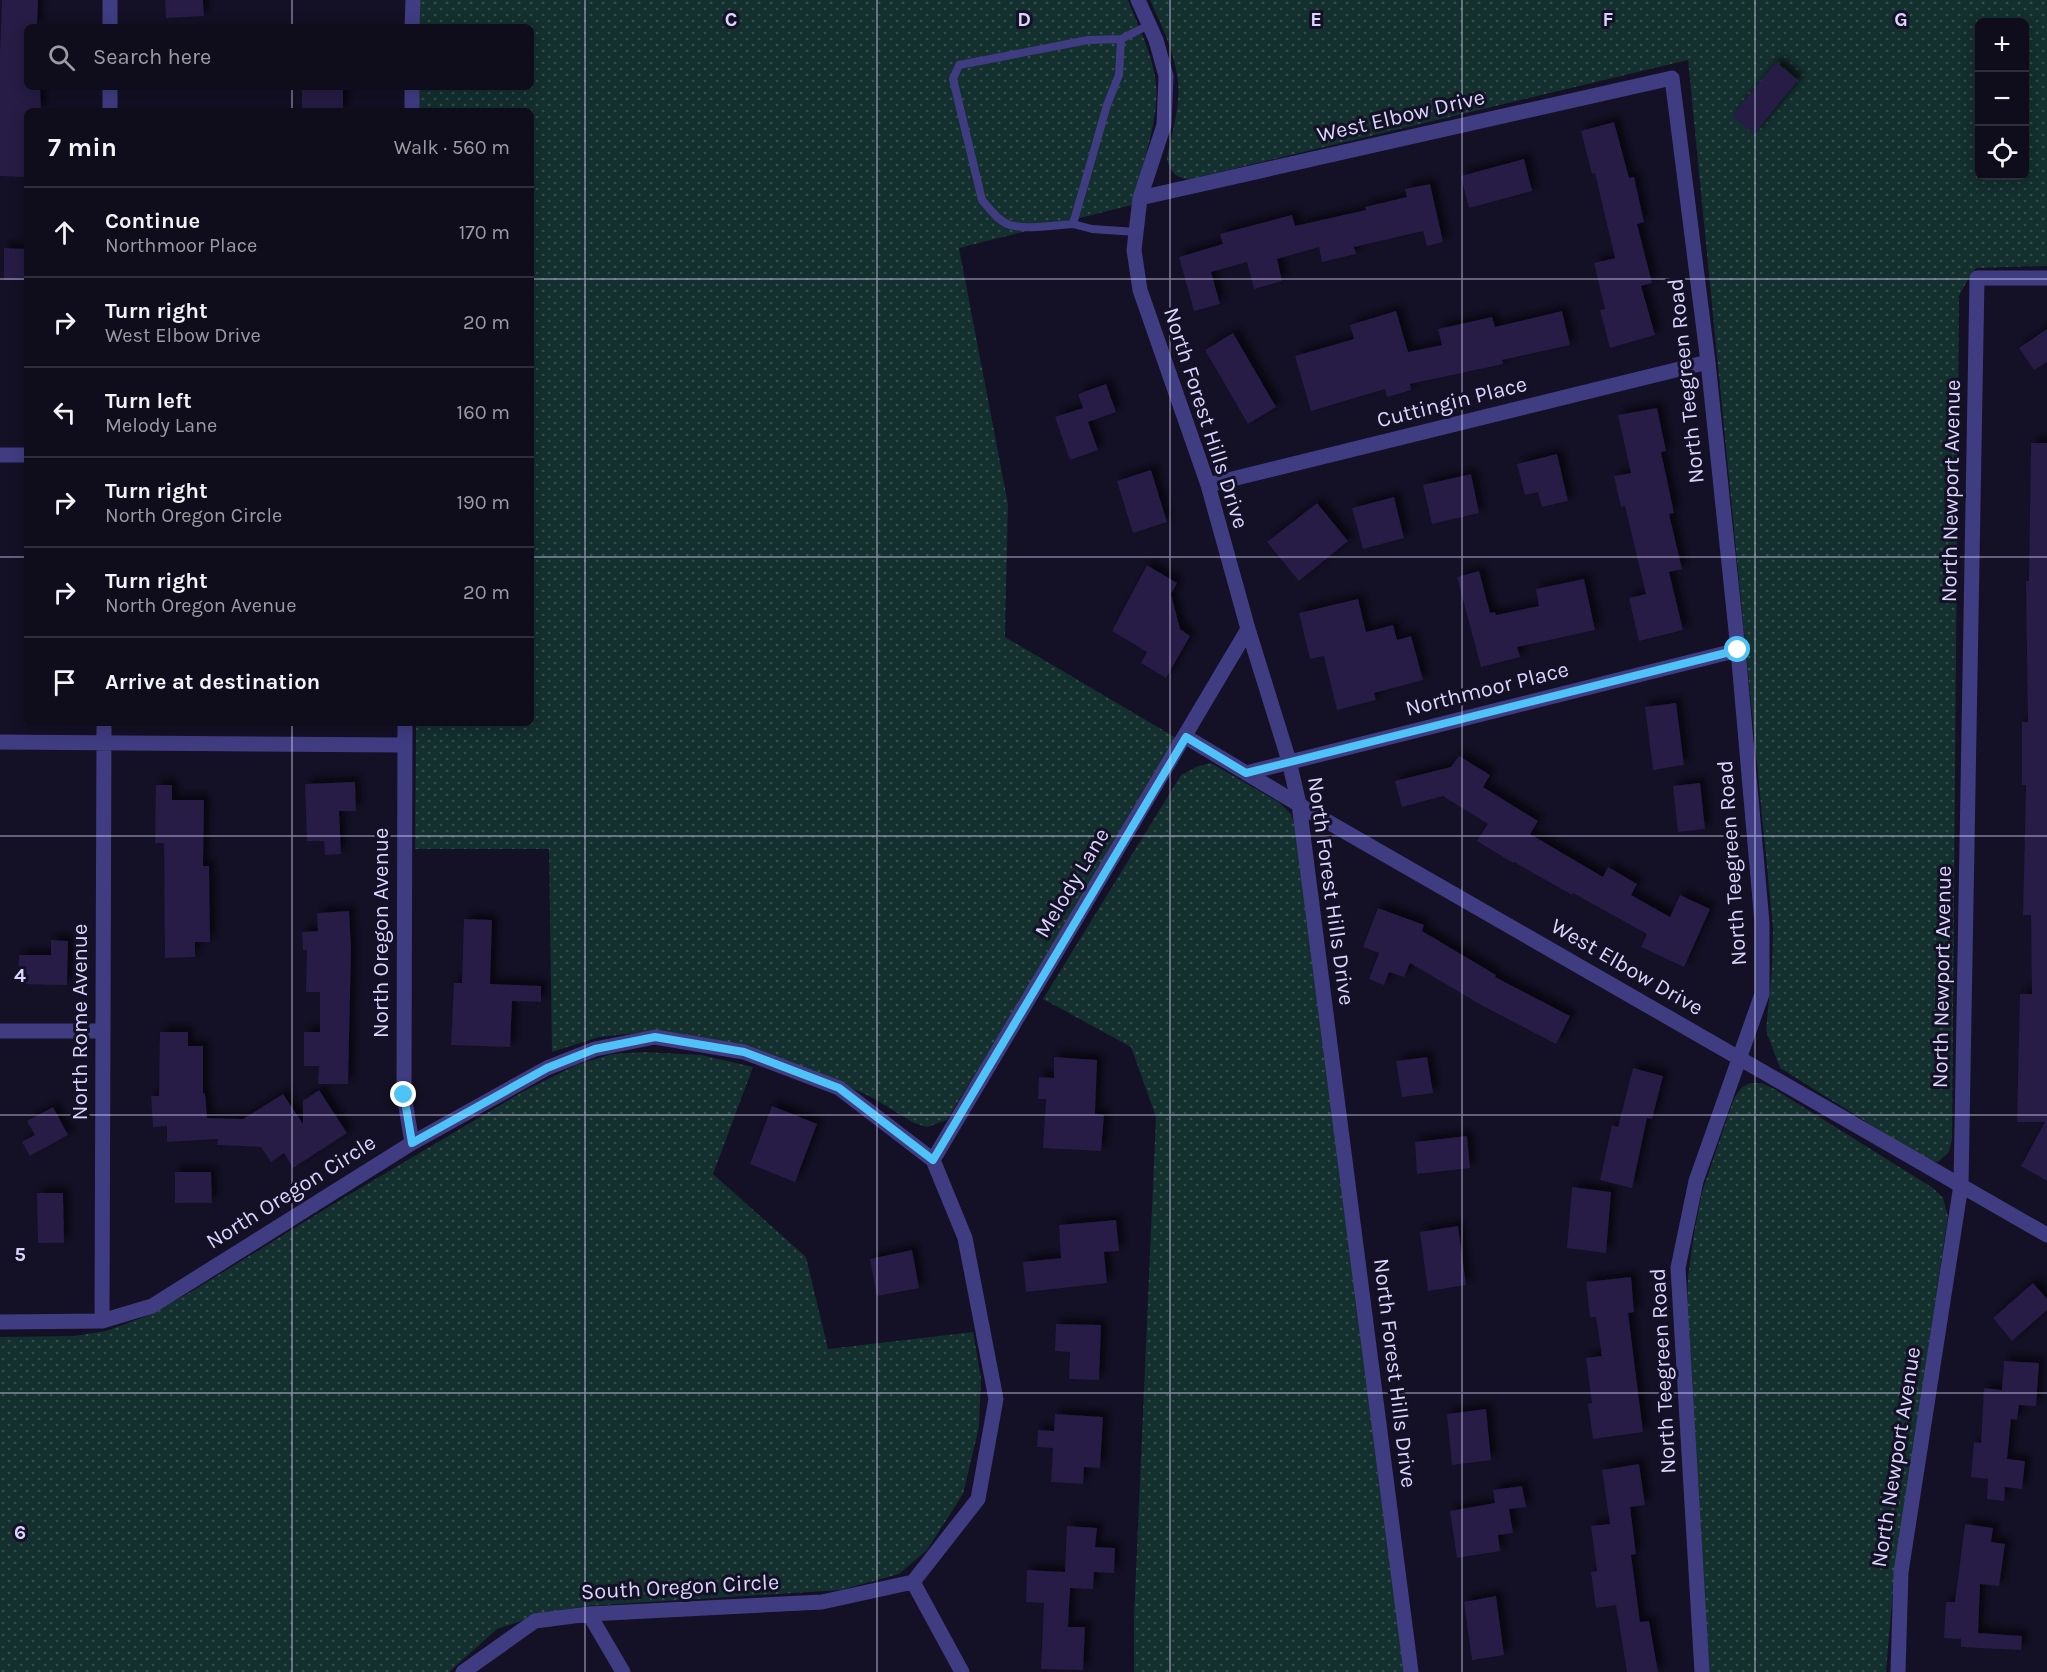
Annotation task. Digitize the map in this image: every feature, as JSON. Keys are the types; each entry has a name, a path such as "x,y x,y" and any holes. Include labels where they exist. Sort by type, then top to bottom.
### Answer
{"street":[{"path":"110,0 110,24"},
{"path":"412,24 413,0"},
{"name":"North Forest Hills Drive","path":"1138,0 1155,40 1166,76 1164,125 1140,198 1134,250 1140,290 1208,485 1248,629 1289,761 1299,804 1411,1672"},
{"name":"West Elbow Drive","path":"1140,198 1672,78"},
{"name":"North Teegreen Road","path":"1672,78 1708,362 1738,650 1762,923 1762,994 1696,1181 1678,1268 1702,1672"},
{"path":"110,90 110,108"},
{"path":"412,90 412,108"},
{"name":"North Newport Avenue","path":"1898,1672 1901,1572 1961,1185 1977,278 2047,278"},
{"name":"Cuttingin Place","path":"1208,485 1708,362"},
{"path":"0,455 24,455"},
{"name":"Melody Lane","path":"933,1160 1248,629"},
{"name":"Northmoor Place","path":"1246,773 1738,650"},
{"name":"North Rome Avenue","path":"102,1321 104,726"},
{"name":"North Oregon Avenue","path":"405,726 404,1095 412,1143"},
{"name":"West Elbow Drive","path":"1186,737 2047,1235"},
{"path":"0,742 404,745"},
{"path":"0,1031 102,1031"},
{"name":"North Oregon Circle","path":"0,1322 102,1321 152,1306 412,1143 547,1068 595,1049 655,1037 744,1052 839,1088 933,1160"},
{"path":"933,1160 965,1238 996,1399 978,1499 913,1582 962,1672"},
{"name":"South Oregon Circle","path":"463,1672 535,1621 589,1614 822,1602 913,1582"},
{"path":"589,1614 623,1672"}],"lane":[{"path":"1136,232 1092,229 1073,224 1010,225 993,214 982,200 977,184 953,79 959,65 1088,40 1120,39 1149,25"},
{"path":"1073,224 1107,105 1119,75 1120,39"}],"green space":[{"path":"419,0 1128,0 1145,41 1156,83 1155,111 1149,144 1132,205 959,248 1008,504 1005,637 1178,739 947,1120 927,1127 914,1123 873,1098 826,1076 647,1032 599,1037 552,1052 549,849 415,849 416,726 534,726 534,108 418,108 419,90 534,90 534,24 419,24"},
{"path":"1150,0 2047,0 2047,266 1976,268 1959,296 1952,1139 1949,1152 1938,1162 1929,1161 1780,1068 1766,1031 1773,928 1688,60 1186,179 1175,174 1167,158 1176,117 1178,85 1173,56"},
{"path":"1211,763 1280,803 1291,814 1295,826 1404,1672 1134,1672 1134,1617 1156,1117 1131,1047 1043,999 1181,775 1198,766"},
{"path":"644,1052 701,1055 753,1067 713,1174 806,1257 828,1349 973,1332 981,1378 979,1427 963,1494 927,1550 899,1574 841,1590 586,1606 546,1613 497,1629 449,1672 0,1672 0,1337 74,1336 106,1331 144,1317 189,1293 522,1092 576,1065 612,1054"},
{"path":"1750,1083 1762,1083 1776,1090 1933,1188 1943,1198 1948,1216 1894,1579 1886,1672 1709,1672 1686,1335 1688,1277 1702,1192 1734,1098 1742,1087"}],"building":[{"path":"2,0 38,0 37,24 24,24 24,90 40,90 41,108 24,108 24,177 0,176"},
{"path":"165,0 203,0 204,16 166,18"},
{"path":"1776,62 1798,80 1754,134 1732,116"},
{"path":"302,90 343,90 343,108 302,108"},
{"path":"1614,122 1629,178 1634,177 1644,222 1637,224 1652,283 1641,286 1655,335 1610,348 1600,310 1605,309 1594,263 1615,258 1595,173 1592,174 1581,131"},
{"path":"1524,159 1532,191 1469,208 1461,176"},
{"path":"1430,184 1443,242 1427,246 1423,231 1354,247 1356,254 1322,262 1319,247 1277,259 1282,281 1254,289 1247,262 1211,272 1220,304 1194,311 1179,257 1223,244 1220,234 1292,215 1295,226 1366,210 1365,207 1407,197 1405,189"},
{"path":"4,248 24,249 24,280 4,280"},
{"path":"1396,311 1408,352 1442,345 1438,329 1492,317 1495,327 1562,311 1570,345 1502,360 1503,364 1410,384 1411,390 1387,397 1385,389 1311,411 1295,356 1354,339 1350,325"},
{"path":"2047,329 2047,362 2034,370 2019,348"},
{"path":"1233,333 1276,407 1248,424 1205,350"},
{"path":"1106,384 1116,412 1088,422 1078,394"},
{"path":"1083,408 1098,450 1070,460 1055,417"},
{"path":"1657,408 1666,451 1661,452 1674,513 1669,514 1682,569 1669,572 1683,630 1639,641 1629,598 1646,594 1625,506 1621,507 1614,476 1631,473 1618,415"},
{"path":"2031,443 2047,443 2047,1181 2021,1166 2045,1122 2017,1122 2020,994 2032,994 2031,915 2023,915 2026,785 2022,785 2022,722 2028,722 2026,581 2029,581"},
{"path":"1557,454 1568,501 1542,507 1538,492 1525,495 1517,464"},
{"path":"1151,470 1167,522 1133,533 1117,481"},
{"path":"1471,474 1479,513 1432,524 1423,485"},
{"path":"1394,497 1404,538 1363,549 1352,508"},
{"path":"1317,503 1348,541 1299,581 1267,542"},
{"path":"1147,565 1177,583 1171,594 1180,629 1190,636 1166,678 1141,663 1147,652 1112,631"},
{"path":"1479,571 1490,613 1495,612 1496,615 1539,606 1536,589 1584,579 1595,630 1517,647 1520,657 1481,667 1457,577"},
{"path":"1358,599 1366,632 1393,625 1397,640 1411,636 1423,680 1374,693 1376,700 1337,710 1324,656 1310,659 1299,613"},
{"path":"1676,703 1684,765 1653,770 1645,707"},
{"path":"1459,756 1490,775 1483,787 1538,821 1530,834 1603,877 1608,867 1637,884 1631,895 1670,917 1680,895 1710,909 1684,967 1641,947 1647,934 1513,863 1477,841 1488,824 1443,796 1402,807 1395,781 1451,767"},
{"path":"355,782 356,811 339,811 341,854 325,855 324,841 307,841 305,784"},
{"path":"1700,783 1705,829 1678,832 1673,786"},
{"path":"156,785 172,785 172,800 204,800 203,866 209,866 210,942 195,942 195,957 165,958 164,843 155,843"},
{"path":"1378,908 1424,925 1422,931 1496,975 1495,977 1570,1016 1556,1044 1483,1006 1410,963 1404,977 1389,972 1384,985 1369,979 1379,953 1363,947"},
{"path":"349,911 351,949 348,1084 318,1084 319,1066 304,1066 304,1032 320,1032 320,992 306,992 307,950 303,950 302,932 318,931 317,913"},
{"path":"464,919 492,920 490,984 541,986 541,1002 512,1001 510,1047 451,1045 454,983 462,983"},
{"path":"51,940 68,941 67,985 18,984 19,955 51,955"},
{"path":"160,1032 188,1032 188,1046 203,1046 203,1094 205,1093 207,1118 243,1119 283,1094 303,1124 303,1101 319,1090 347,1133 293,1168 284,1153 271,1162 261,1147 217,1145 218,1139 167,1142 167,1126 153,1127 151,1096 159,1096"},
{"path":"1054,1057 1097,1060 1095,1114 1104,1115 1101,1151 1043,1148 1046,1099 1038,1099 1039,1077 1054,1078"},
{"path":"1427,1057 1433,1093 1402,1097 1396,1061"},
{"path":"1633,1068 1663,1076 1652,1119 1647,1118 1632,1188 1600,1180 1612,1125 1618,1127"},
{"path":"772,1106 817,1124 795,1182 750,1164"},
{"path":"53,1107 68,1135 30,1156 22,1142 35,1135 27,1121"},
{"path":"1467,1136 1470,1168 1417,1174 1415,1142"},
{"path":"175,1172 211,1172 212,1203 175,1203"},
{"path":"1572,1187 1611,1192 1606,1253 1567,1248"},
{"path":"37,1193 63,1193 64,1243 38,1243"},
{"path":"1116,1220 1119,1251 1104,1252 1107,1283 1026,1292 1023,1262 1061,1258 1059,1225"},
{"path":"1458,1226 1466,1285 1428,1291 1420,1232"},
{"path":"912,1250 919,1288 877,1296 870,1259"},
{"path":"1631,1277 1634,1312 1628,1313 1643,1432 1593,1439 1588,1404 1592,1403 1586,1358 1602,1356 1596,1317 1590,1317 1586,1282"},
{"path":"2033,1283 2047,1299 2047,1310 2012,1341 1993,1318"},
{"path":"1056,1324 1101,1325 1099,1380 1069,1379 1070,1352 1055,1351"},
{"path":"2004,1361 2039,1363 2036,1406 2019,1405 2017,1420 2011,1419 2007,1459 2025,1461 2022,1489 2005,1487 2004,1501 1987,1499 1988,1479 1971,1477 1974,1442 1981,1443 1984,1388 2002,1390"},
{"path":"1486,1409 1491,1460 1452,1465 1447,1414"},
{"path":"1055,1414 1103,1417 1100,1468 1084,1467 1083,1484 1051,1482 1053,1448 1037,1447 1038,1430 1054,1431"},
{"path":"1639,1464 1645,1505 1630,1507 1636,1554 1631,1555 1640,1622 1649,1621 1658,1672 1627,1672 1616,1605 1596,1608 1591,1572 1597,1571 1591,1526 1610,1524 1602,1470"},
{"path":"1522,1486 1526,1507 1509,1509 1513,1533 1498,1535 1500,1551 1457,1558 1450,1511 1495,1503 1493,1490"},
{"path":"1965,1524 1993,1528 1991,1542 2005,1544 1999,1586 1980,1584 1978,1633 2022,1636 2021,1650 1961,1647 1961,1639 1944,1638 1946,1602 1955,1602"},
{"path":"1067,1526 1097,1528 1095,1547 1115,1548 1114,1573 1094,1572 1093,1589 1070,1588 1068,1627 1085,1627 1083,1670 1041,1669 1044,1603 1026,1602 1027,1570 1065,1572"},
{"path":"1496,1596 1504,1655 1472,1660 1464,1602"}],"route":[{"path":"404,1095 412,1143 547,1068 595,1049 655,1037 744,1052 839,1088 933,1160 1186,737 1246,773 1738,650"}]}
